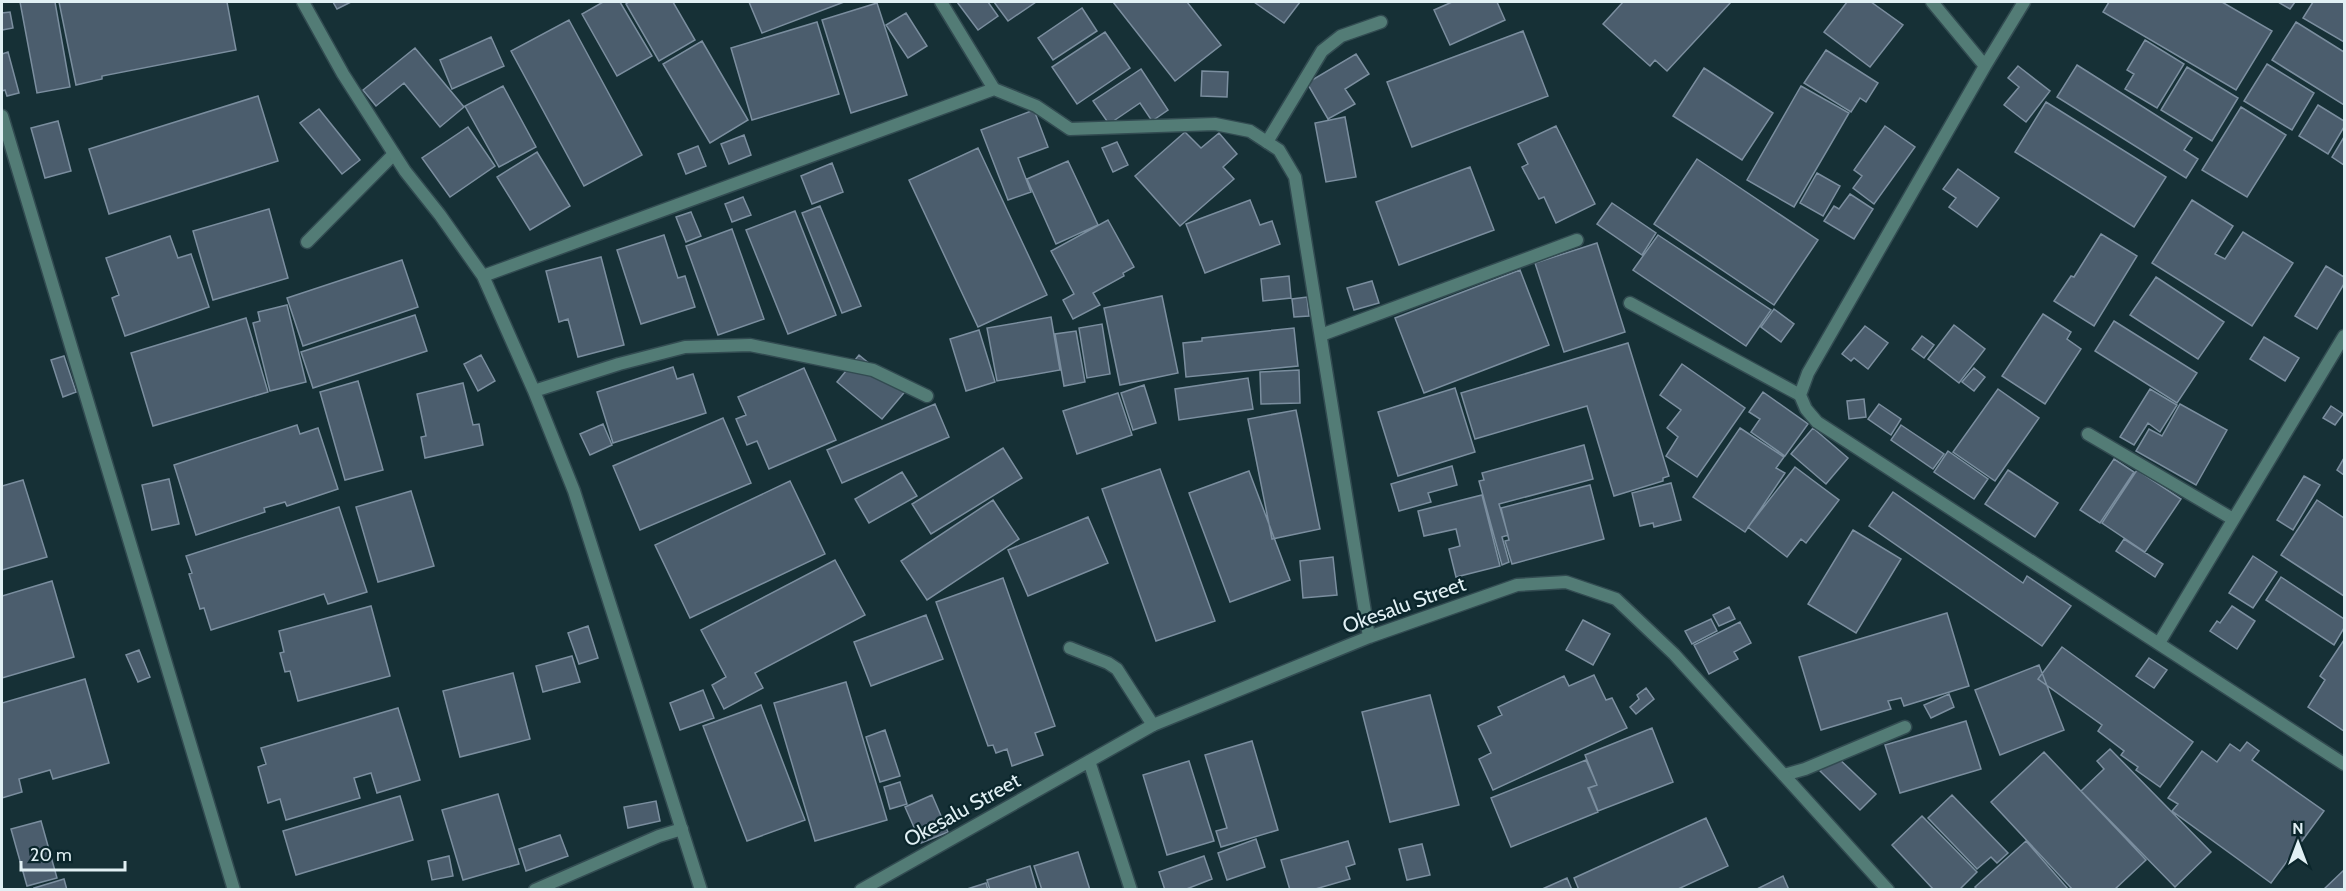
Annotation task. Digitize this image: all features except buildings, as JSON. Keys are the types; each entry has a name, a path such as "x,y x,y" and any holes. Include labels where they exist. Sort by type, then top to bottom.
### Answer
{"street":[{"path":"303,2 343,74 394,154 483,276 534,391 574,491 701,890"},
{"path":"941,2 994,89 1036,106 1070,129 1215,124 1250,131 1279,150 1295,177 1369,637"},
{"path":"1932,2 1985,66"},
{"path":"1800,395 1808,373 2024,2"},
{"path":"1267,142 1322,51 1341,36 1381,22"},
{"path":"483,276 994,89"},
{"path":"2,116 4,134 234,890"},
{"path":"307,242 394,154"},
{"path":"1321,335 1577,240"},
{"path":"1630,303 1800,395 1806,409 1818,422 2344,764"},
{"path":"2158,643 2344,336"},
{"path":"534,391 619,364 684,347 750,345 873,370 927,396"},
{"path":"2088,434 2233,519"},
{"name":"Okesalu Street","path":"861,890 1153,725 1369,637 1517,585 1566,582 1616,599 1674,654 1888,890"},
{"path":"1070,648 1108,663 1117,669 1141,703 1153,725"},
{"path":"1784,775 1805,769 1905,727"},
{"path":"1089,761 1131,890"},
{"path":"535,890 659,836 682,829"}]}
